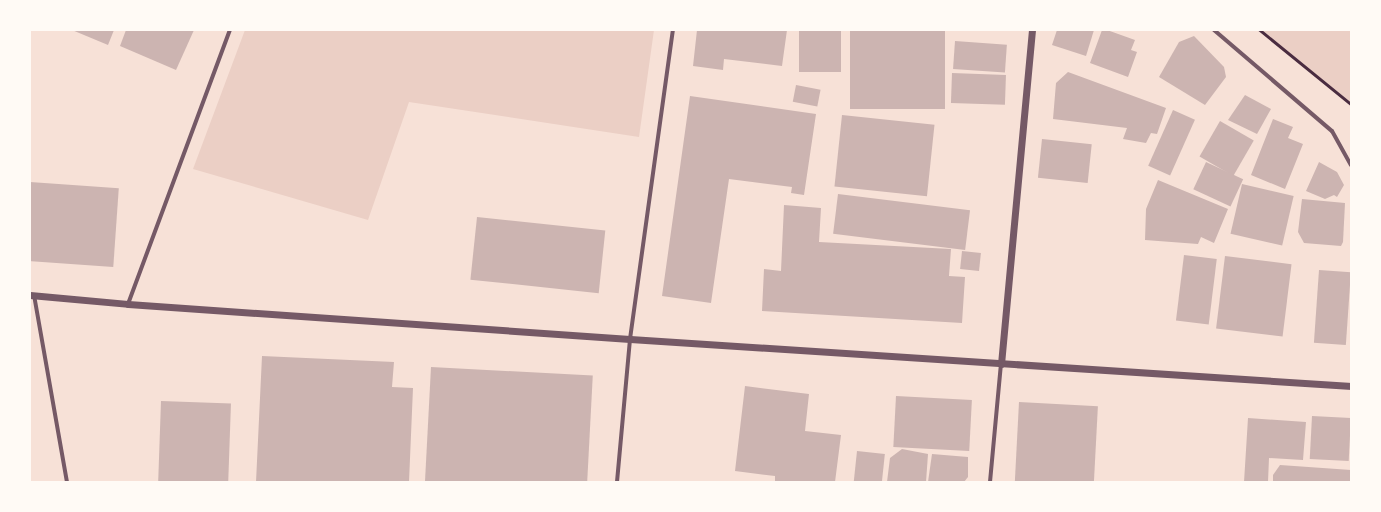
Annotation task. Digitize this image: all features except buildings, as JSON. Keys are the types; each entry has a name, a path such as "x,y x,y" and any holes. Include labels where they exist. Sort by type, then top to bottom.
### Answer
{"street":[{"path":"128,304 230,30"},
{"path":"617,482 630,339 673,30"},
{"path":"990,482 1032,30"},
{"path":"1214,30 1332,131 1351,165"},
{"path":"67,482 32,295 128,304 630,339 1351,386"}],"path":[{"path":"1260,30 1351,104"}],"shaded area":[{"path":"245,30 654,30 639,137 409,102 368,220 193,169"},
{"path":"1259,30 1351,30 1351,105"}]}
